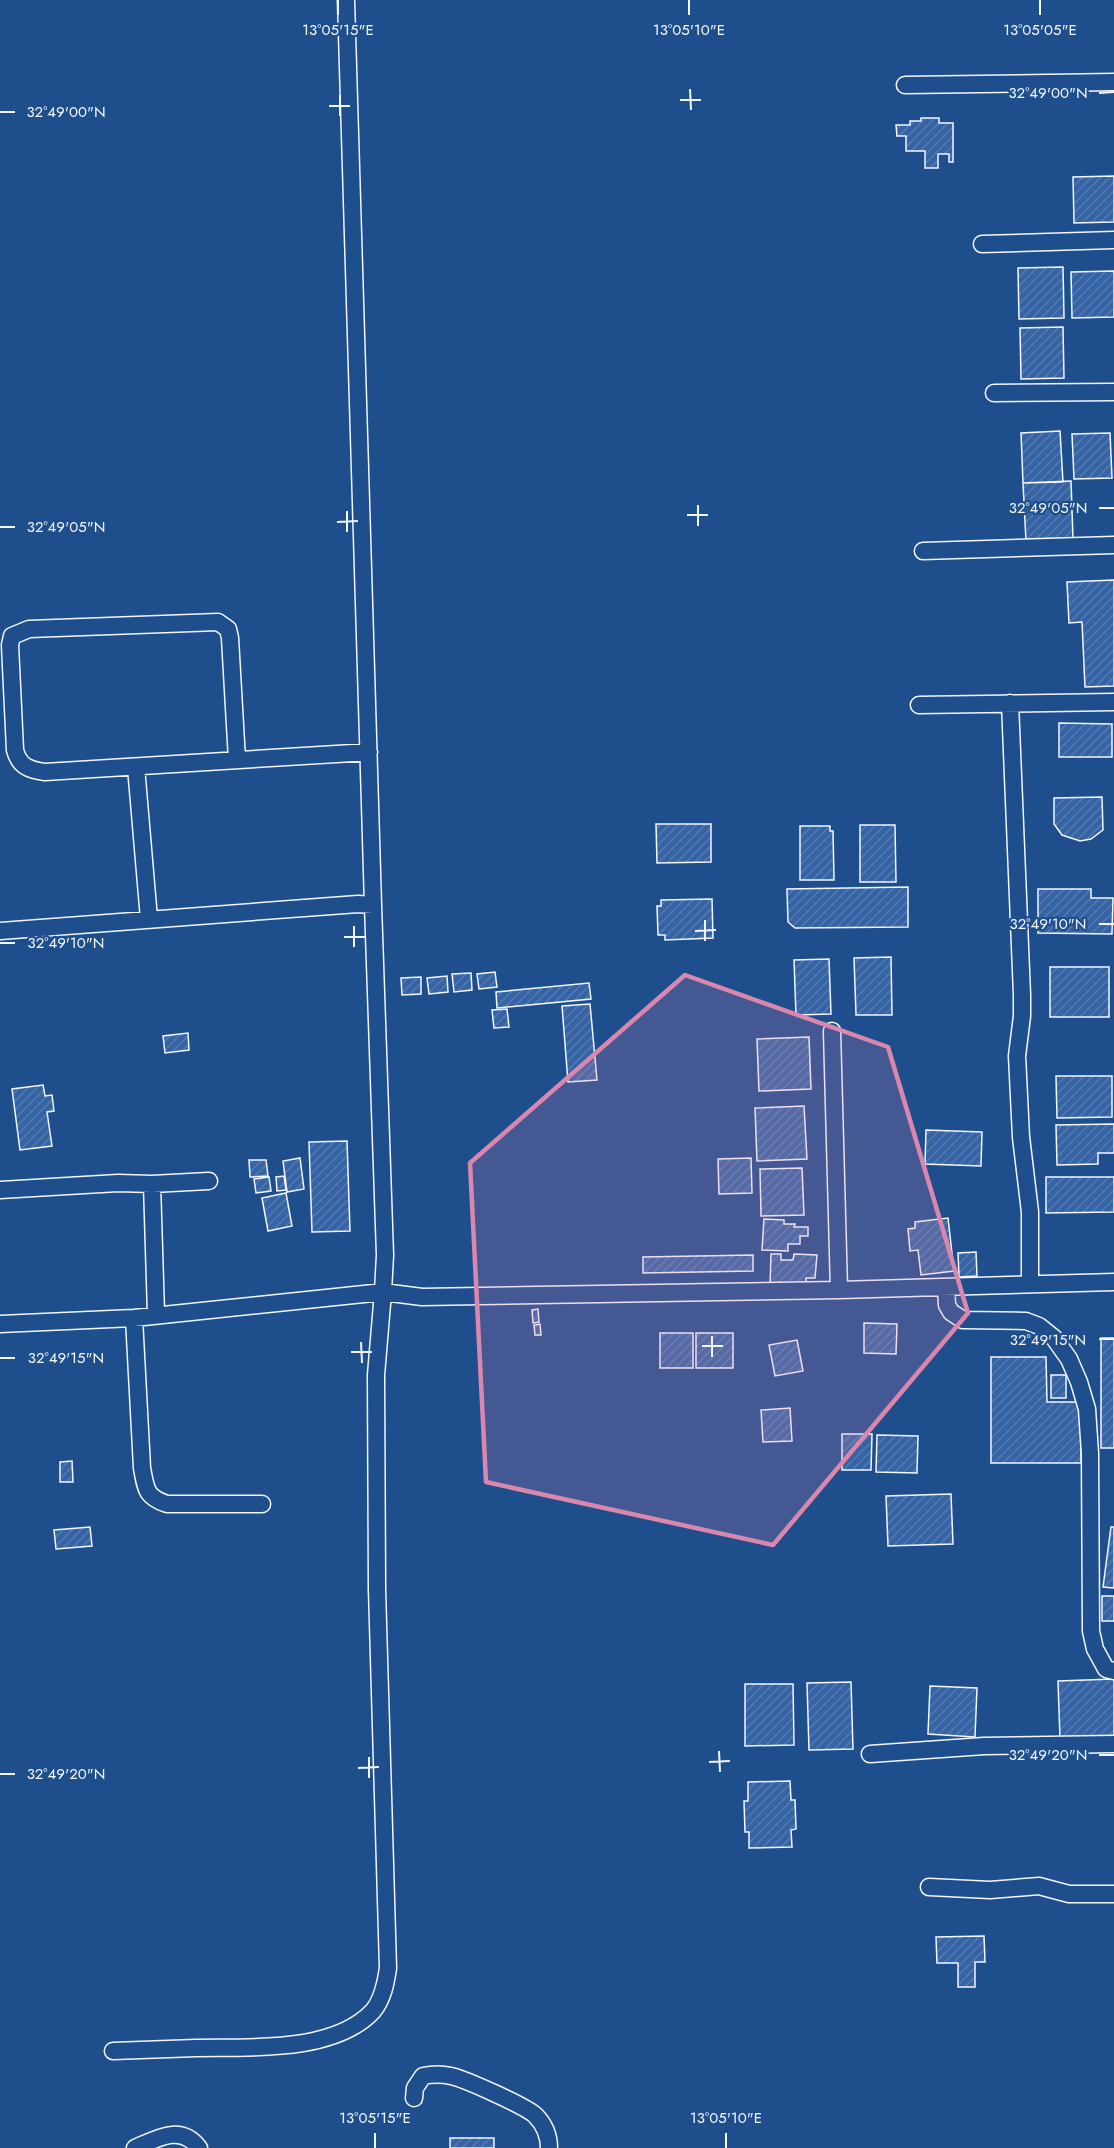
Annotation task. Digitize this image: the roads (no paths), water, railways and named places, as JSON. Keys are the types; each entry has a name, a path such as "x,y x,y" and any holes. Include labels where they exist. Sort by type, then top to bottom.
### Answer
{"street":[{"path":"113,2051 286,2045 328,2037 347,2030 362,2021 375,2009 386,1984 388,1968 376,1589 376,1376 385,1243 346,0"},
{"path":"905,85 1114,82"},
{"path":"982,244 1114,240"},
{"path":"994,393 1114,392"},
{"path":"923,551 1114,545"},
{"path":"237,760 230,638 228,629 218,622 29,629 12,636 10,645 15,750 17,759 31,770 45,772 369,752"},
{"path":"919,705 1114,702"},
{"path":"1010,703 1022,995 1017,1056 1021,1137 1030,1212 1030,1284"},
{"path":"136,767 149,919"},
{"path":"0,931 358,904 374,905"},
{"path":"832,1031 839,1290"},
{"path":"0,1190 118,1183 210,1181"},
{"path":"152,1184 156,1314"},
{"path":"0,1324 134,1318 383,1292 422,1297 839,1290 1114,1282"},
{"path":"946,1287 947,1305 951,1312 963,1320 1026,1321 1039,1326 1054,1338 1069,1359 1087,1409 1090,1453 1091,1631 1095,1649 1106,1669 1114,1671"},
{"path":"134,1318 142,1468 145,1485 153,1499 167,1504 262,1504"},
{"path":"870,1754 984,1746 1114,1744"},
{"path":"929,1887 990,1890 1039,1886 1069,1894 1114,1894"},
{"path":"414,2098 415,2088 423,2076 445,2075 462,2079 526,2108 542,2123 547,2132 549,2148"},
{"path":"135,2148 173,2134 183,2134 191,2138 199,2148"}]}
